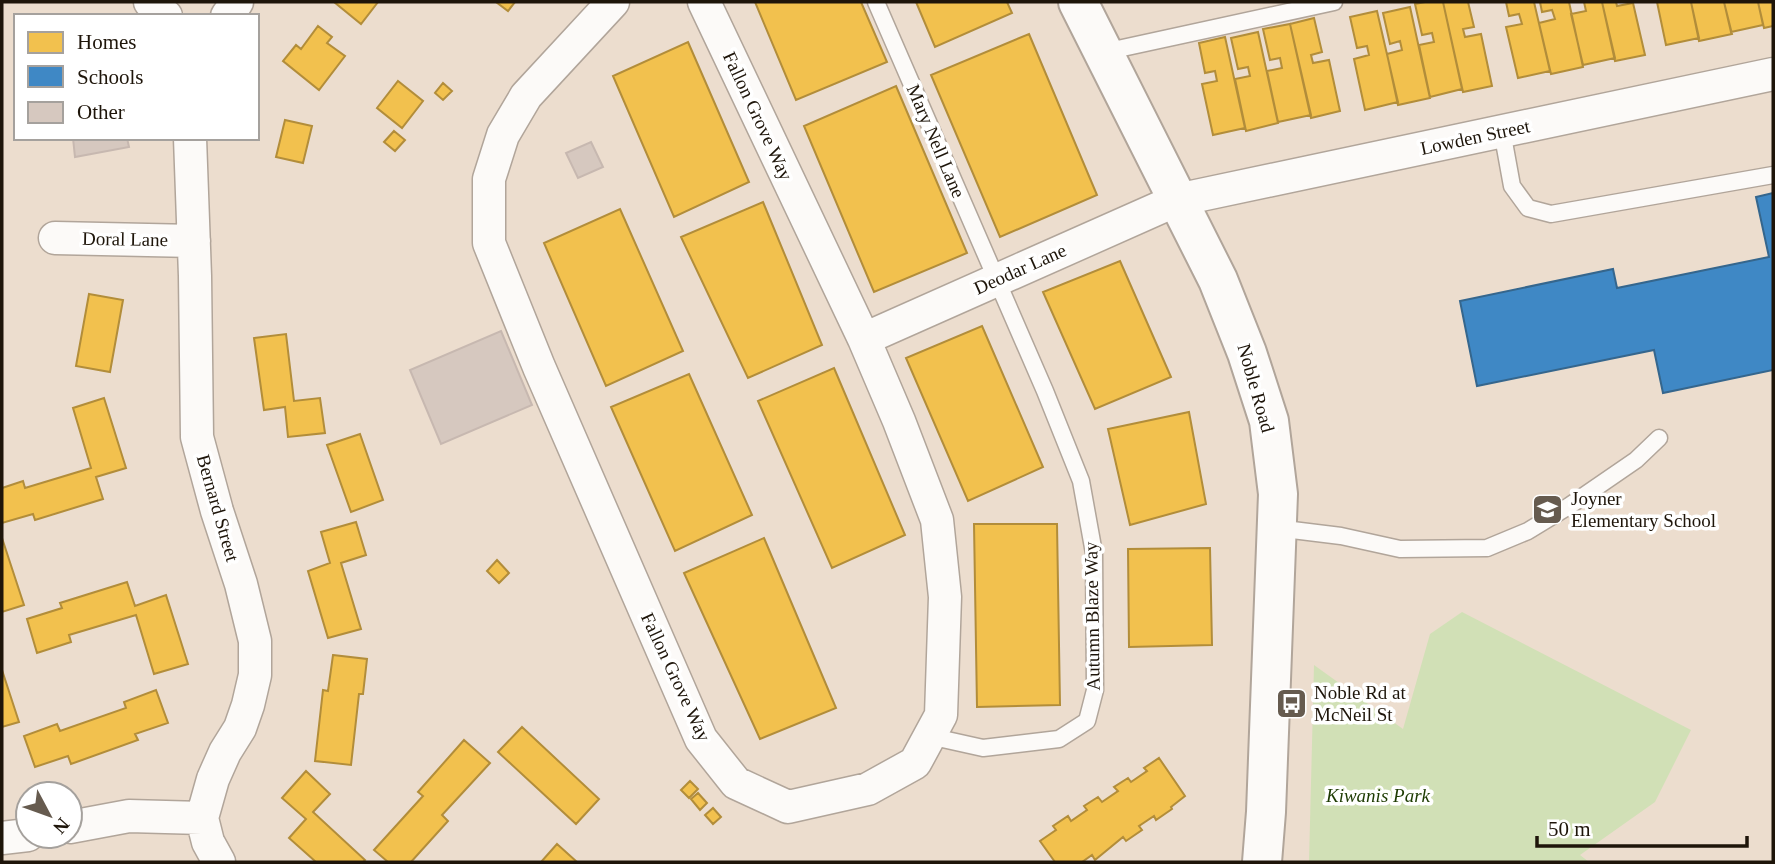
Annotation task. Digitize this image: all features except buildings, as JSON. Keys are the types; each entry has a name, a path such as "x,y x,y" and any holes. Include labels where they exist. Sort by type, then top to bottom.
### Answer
{"street":[{"path":"150,2 164,14"},
{"name":"Fallon Grove Way","path":"612,2 526,96 503,135 489,179 489,243 539,367 701,739 736,783 788,807 869,789 915,763 941,715 945,597 937,520 864,339 704,2"},
{"name":"Noble Road","path":"1077,2 1218,280 1247,353 1269,421 1278,494 1262,862"},
{"name":"Lowden Street","path":"1177,200 1773,75"},
{"name":"Bernard Street","path":"190,140 197,437 217,512 241,584 255,641 255,675 240,728 213,779 202,818"},
{"name":"Deodar Lane","path":"864,339 1177,200"},
{"name":"Doral Lane","path":"55,238 194,241"},
{"path":"84,824 129,816 202,818 208,842 219,862"}],"lane":[{"name":"Mary Nell Lane","path":"876,2 996,280"},
{"path":"1102,52 1334,2"},
{"path":"1502,131 1513,186 1528,208 1552,214 1773,175"},
{"name":"Autumn Blaze Way","path":"929,736 983,748 1059,739 1087,721 1095,690 1094,553 1081,481 996,280"},
{"path":"1276,528 1341,536 1400,549 1487,548 1528,531 1569,506 1636,460 1658,438"}],"green space":[{"name":"Kiwanis Park","path":"1462,612 1691,730 1655,802 1580,855 1589,862 1309,862 1314,665 1403,729 1430,634"}],"place":[{"name":"Joyner Elementary School","path":"1548,509"},
{"name":"Noble Rd at McNeil St","path":"1291,703"}]}
